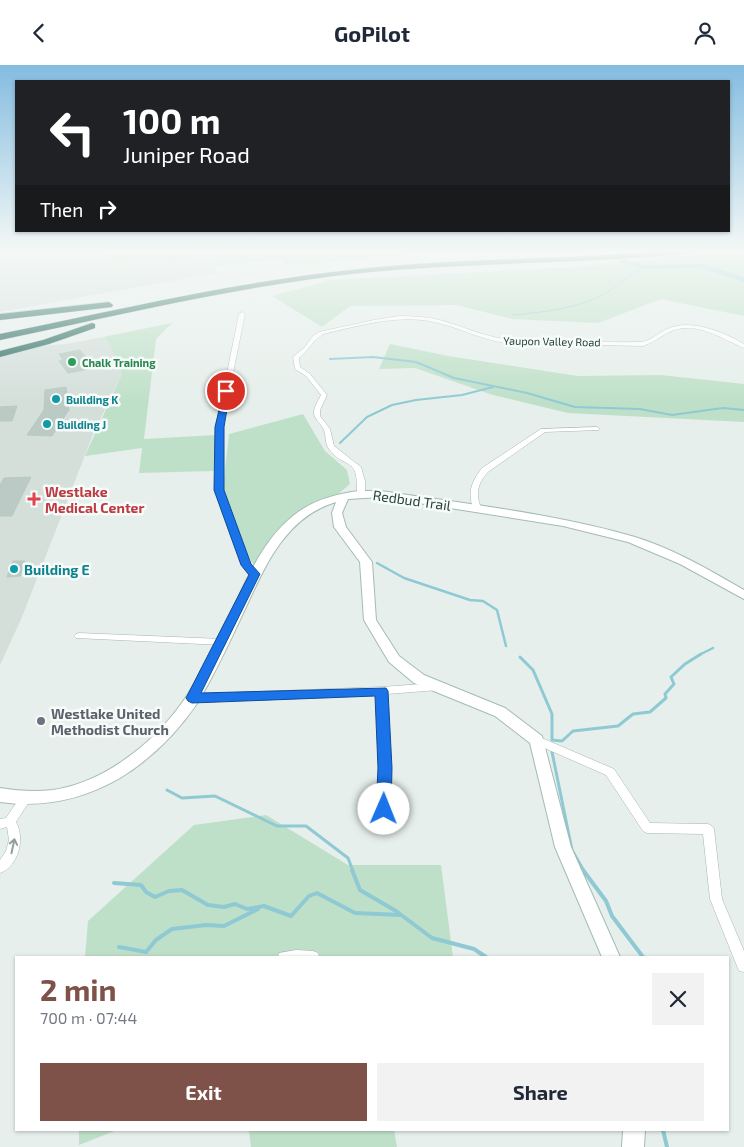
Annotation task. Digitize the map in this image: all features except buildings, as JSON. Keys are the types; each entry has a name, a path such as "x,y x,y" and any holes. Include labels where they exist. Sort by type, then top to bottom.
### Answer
{"highway":[{"path":"0,317 86,309 131,301"},
{"path":"0,329 139,301"},
{"path":"0,337 173,301"},
{"path":"0,353 53,340 125,314 178,301"}],"street":[{"path":"242,314 219,427 219,490 246,565 255,574"},
{"name":"Yaupon Valley Road","path":"361,493 360,472 354,463 331,447 327,429 317,416 317,410 324,395 308,375 297,368 296,357 320,333 384,319 412,318 446,323 490,339 505,341 643,344 656,340 671,329 678,327 716,333 744,346"},
{"path":"478,510 473,495 477,478 485,470 543,430 597,429"},
{"name":"Redbud Trail","path":"0,795 24,799 49,798 69,794 92,785 114,773 138,756 180,716 192,698 255,574 289,526 298,517 316,506 343,497 361,493 381,494 563,523 632,540 684,561 743,593"},
{"path":"343,497 337,513 340,527 366,562 370,621 394,659 419,679 500,712 537,740 610,772 647,828 708,829 716,899 744,966"},
{"path":"316,506 330,507 337,513"},
{"path":"79,636 222,642"},
{"path":"192,698 382,691 435,687"},
{"path":"382,691 385,768 384,809"},
{"path":"537,740 563,847 611,956"},
{"path":"0,868 12,853 14,843 14,827 5,823 24,799"},
{"path":"633,1147 634,1131"}],"shaded area":[{"path":"0,301 58,301 0,312"},
{"name":"Westlake Medical Center","path":"103,337 108,342 122,374 94,432 22,617 0,665 0,355 38,346 67,344"}],"green space":[{"path":"281,301 654,301 598,323 512,319 457,305 350,306 322,327"},
{"path":"673,301 744,301 744,316"},
{"path":"172,323 156,339 144,439 216,435 214,471 139,473 142,448 85,456 122,374 108,342 103,337"},
{"path":"390,344 448,356 578,376 661,375 744,384 744,422 568,413 493,395 415,368 379,369"},
{"path":"303,414 325,451 347,470 350,484 336,496 303,510 258,562 253,564 244,549 223,487 229,434"},
{"path":"266,815 348,865 441,865 453,956 85,956 88,921 194,825"},
{"path":"79,1131 114,1131 79,1145"},
{"path":"249,1131 394,1131 397,1147 251,1147"}],"waterway":[{"path":"513,315 548,311 587,301"},
{"path":"330,359 373,357 416,362 454,378 527,393 575,407 640,409 672,415 723,408 744,410"},
{"path":"340,443 367,417 392,405 416,400 462,395 493,387"},
{"path":"377,563 404,578 470,600 483,601 497,610 506,646"},
{"path":"701,654 713,648"},
{"path":"520,657 533,670 552,714 552,740 562,741 573,731 618,726 633,714 650,712 666,698 665,694 674,684 671,677 685,664 701,654"},
{"path":"552,752 572,850 584,871"},
{"path":"167,790 182,798 215,796 277,826 306,826 348,858 353,871"},
{"path":"352,870 360,890 396,911 432,938 474,949 484,956"},
{"path":"583,870 606,901 612,916 642,956"},
{"path":"114,883 141,885 146,892 155,897 169,891 182,890 208,905 224,907 235,904 247,909 264,906 291,916 309,896 317,893 355,913 401,915"},
{"path":"119,947 146,952 156,940 172,929 206,925 224,926 258,909"},
{"path":"663,1131 667,1147"}],"place":[{"name":"Chalk Training","path":"72,362"},
{"name":"Building K","path":"56,399"},
{"name":"Building J","path":"47,424"},
{"name":"Westlake Medical Center","path":"34,499"},
{"name":"Building E","path":"14,569"},
{"name":"Westlake United Methodist Church","path":"41,721"}],"route":[{"path":"226,391 219,427 219,490 246,565 255,574 192,698 382,691 385,768 384,809"}]}
